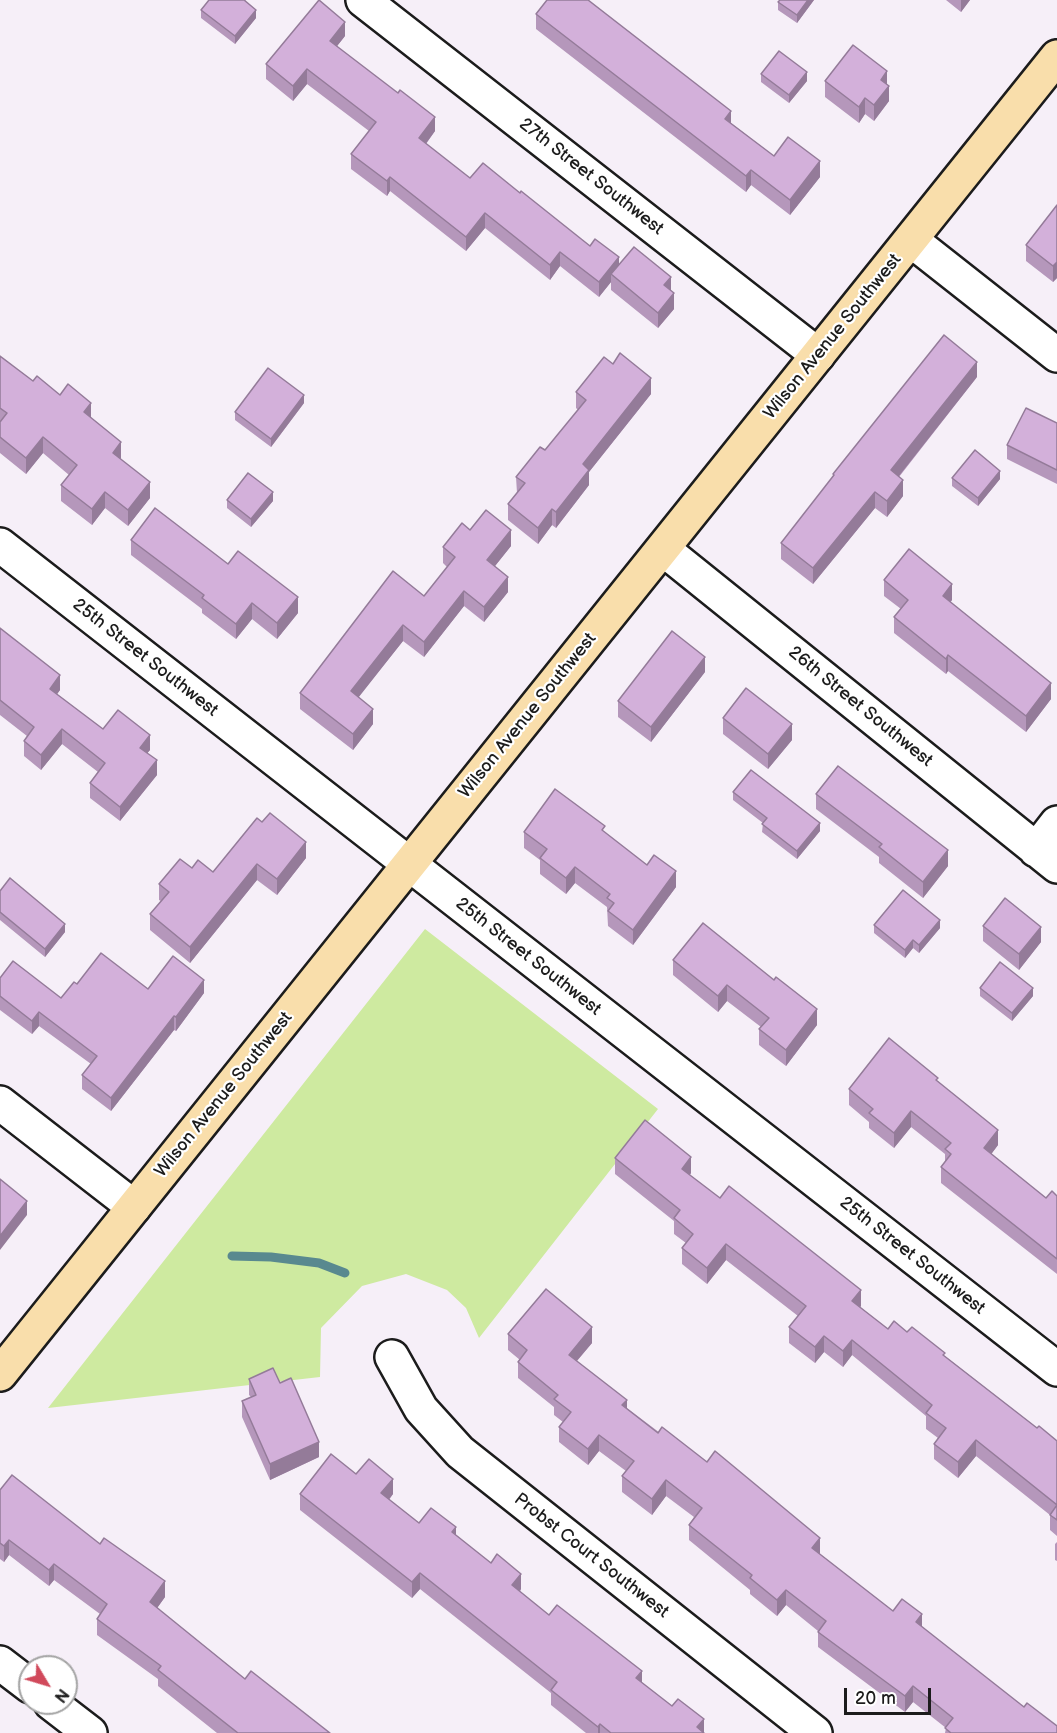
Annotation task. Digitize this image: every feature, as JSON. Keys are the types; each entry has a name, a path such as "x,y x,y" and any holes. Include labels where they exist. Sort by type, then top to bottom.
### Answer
{"main road":[{"name":"Wilson Avenue Southwest","path":"0,1374 1057,57"}],"street":[{"name":"27th Street Southwest","path":"363,0 818,355"},
{"path":"911,240 1057,355"},
{"name":"25th Street Southwest","path":"0,545 1057,1369"},
{"name":"26th Street Southwest","path":"663,549 1047,858"},
{"path":"1047,858 1057,823"},
{"path":"0,1103 134,1207"},
{"name":"Probst Court Southwest","path":"392,1357 421,1409 460,1452 815,1733"},
{"path":"0,1663 18,1677"},
{"path":"67,1715 90,1733"}],"green space":[{"path":"425,929 658,1109 479,1338 466,1308 447,1290 406,1274 362,1286 321,1328 320,1377 48,1408"}],"building":[{"path":"209,0 244,0 256,10 235,36 201,10"},
{"path":"319,0 345,22 330,41 398,93 400,90 435,117 419,138 470,178 483,163 590,246 595,239 619,257 599,282 560,252 550,265 485,213 466,237 390,177 387,181 351,154 376,122 307,69 293,86 266,64"},
{"path":"547,0 588,0 731,111 725,119 774,156 788,137 820,161 790,200 751,170 746,176 536,14"},
{"path":"780,0 808,0 797,15 778,2"},
{"path":"853,45 887,71 881,80 889,86 874,105 865,98 859,107 825,81"},
{"path":"779,51 807,72 789,95 761,74"},
{"path":"1057,205 1057,262 1053,266 1026,245"},
{"path":"634,247 671,277 664,285 674,293 658,313 611,274"},
{"path":"944,335 977,362 891,470 903,480 887,501 875,492 813,568 781,543"},
{"path":"620,353 651,378 583,464 589,470 556,512 552,509 538,528 508,504 525,483 516,477 540,447 545,450 586,400 576,392 604,357 613,364"},
{"path":"0,356 33,381 37,376 60,395 68,384 91,403 84,412 121,442 113,453 150,482 128,510 105,492 92,509 61,485 77,465 43,437 26,458 0,437 0,422 7,413 0,408"},
{"path":"268,368 304,395 271,439 235,412"},
{"path":"1026,408 1057,423 1057,470 1007,445"},
{"path":"975,450 1000,471 978,498 952,478"},
{"path":"248,473 273,492 251,519 227,500"},
{"path":"155,508 228,564 238,551 298,597 277,623 252,603 236,624 202,598 204,595 131,540"},
{"path":"486,510 511,530 487,560 508,577 484,607 464,591 424,642 403,625 351,691 373,709 353,734 300,693 393,571 424,596 455,557 443,547 462,523 470,530"},
{"path":"909,549 952,584 943,596 1051,683 1026,716 948,655 946,659 894,617 908,600 884,580"},
{"path":"0,628 60,675 50,689 103,729 118,710 150,735 140,748 157,760 120,807 90,783 105,763 62,729 41,755 24,741 34,727 0,700"},
{"path":"672,631 705,657 651,727 618,701"},
{"path":"746,688 792,724 768,754 723,718"},
{"path":"838,766 948,850 923,882 879,847 882,844 816,794"},
{"path":"751,770 820,823 797,851 762,824 767,818 733,792"},
{"path":"555,789 605,826 602,830 647,865 654,855 676,871 633,930 608,911 614,903 607,898 610,894 575,867 566,878 540,858 547,849 524,832"},
{"path":"270,813 306,842 277,879 257,864 190,947 150,914 169,892 159,884 180,859 192,868 198,860 213,872 257,818 262,822"},
{"path":"10,878 65,924 45,949 0,912 0,891"},
{"path":"903,890 940,920 919,945 913,940 905,950 874,925"},
{"path":"1005,898 1041,927 1019,954 983,926"},
{"path":"703,923 774,980 776,977 817,1009 786,1050 759,1029 769,1018 727,985 718,996 673,960"},
{"path":"101,953 148,989 173,956 204,980 111,1098 82,1075 97,1056 39,1012 32,1021 0,996 0,978 13,961 61,998 74,982 77,984"},
{"path":"1000,962 1033,988 1012,1013 980,988"},
{"path":"889,1038 998,1130 984,1148 1046,1198 1052,1191 1057,1196 1057,1259 941,1167 951,1154 945,1149 951,1143 911,1111 894,1133 869,1113 873,1109 849,1089"},
{"path":"645,1120 691,1157 682,1169 720,1198 729,1186 861,1290 852,1301 888,1329 894,1321 907,1332 912,1327 945,1353 943,1355 1057,1441 1057,1505 976,1440 958,1462 934,1444 946,1428 926,1413 932,1405 852,1340 843,1351 824,1336 815,1347 789,1327 806,1306 726,1244 707,1268 682,1248 693,1234 674,1218 680,1210 615,1158"},
{"path":"0,1179 27,1201 0,1236"},
{"path":"546,1289 592,1327 569,1355 627,1400 622,1405 658,1433 662,1427 707,1462 715,1451 820,1538 812,1548 893,1611 902,1599 922,1614 916,1622 1024,1707 1027,1703 1057,1726 1057,1733 951,1733 945,1728 953,1718 913,1686 905,1696 818,1632 826,1621 786,1590 777,1600 750,1578 752,1575 689,1525 702,1508 666,1480 652,1499 622,1476 634,1461 599,1435 588,1449 559,1427 571,1412 554,1399 558,1395 518,1362 527,1350 508,1334"},
{"path":"273,1368 280,1383 291,1378 319,1442 270,1464 242,1401 256,1395 249,1379"},
{"path":"331,1454 356,1474 369,1459 393,1479 381,1493 419,1523 431,1508 456,1527 452,1532 491,1563 497,1554 521,1574 512,1585 549,1615 557,1605 642,1671 636,1678 672,1706 678,1699 704,1719 697,1727 704,1733 611,1733 600,1724 598,1727 551,1690 557,1682 420,1573 412,1582 300,1494"},
{"path":"12,1475 100,1544 104,1538 165,1581 150,1602 245,1679 251,1671 330,1733 238,1733 158,1670 161,1666 97,1619 107,1604 54,1564 49,1570 9,1540 4,1546 0,1543 0,1490"},
{"path":"1057,1505 1057,1520 1050,1515"}],"waterway":[{"path":"232,1256 271,1257 319,1263 345,1273"}]}
